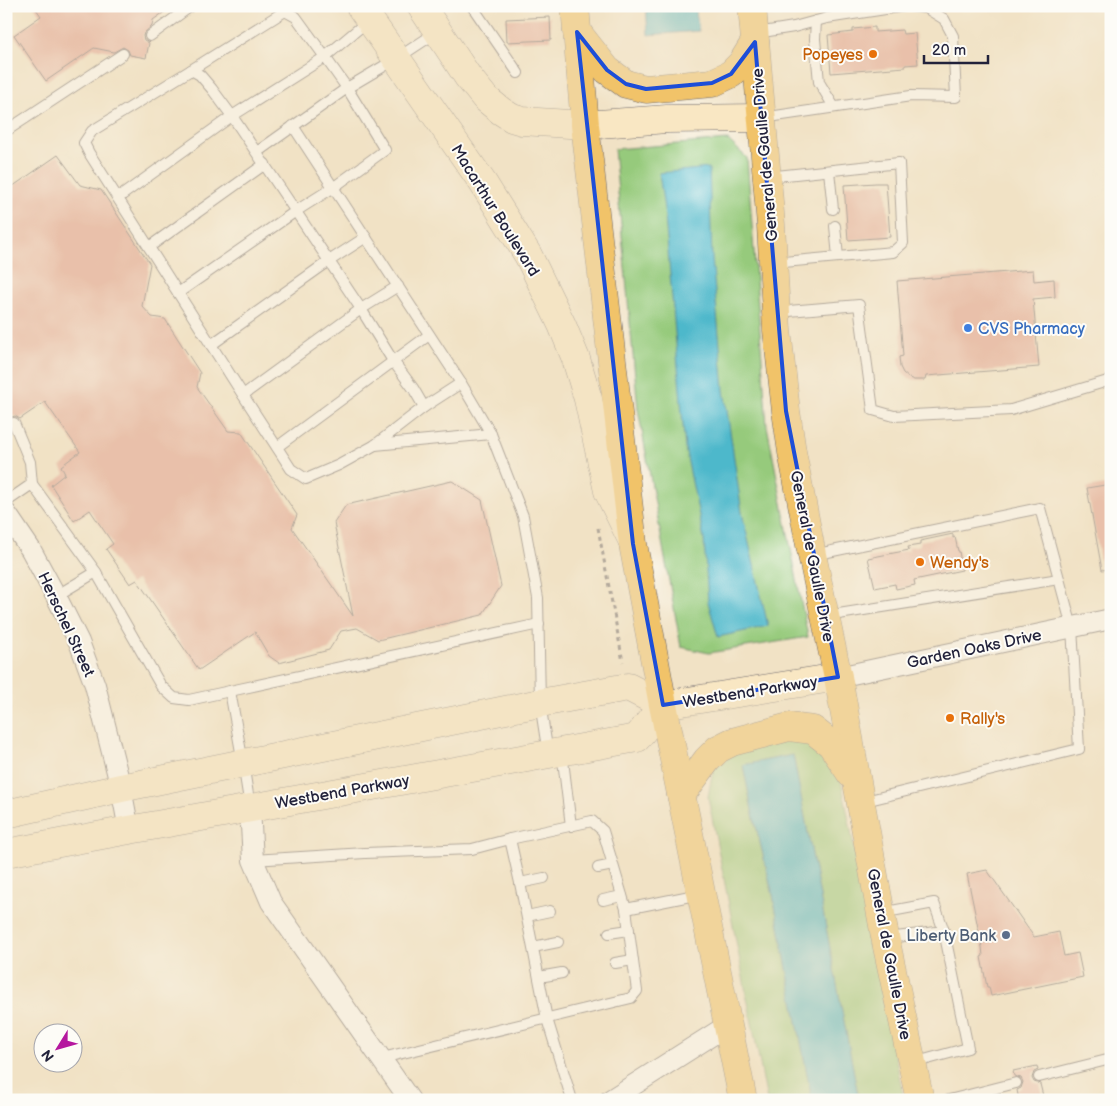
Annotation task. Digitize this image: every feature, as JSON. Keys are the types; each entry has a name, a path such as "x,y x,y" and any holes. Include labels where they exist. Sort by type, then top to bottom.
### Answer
{"main road":[{"name":"General de Gaulle Drive","path":"752,6 771,225 776,312 792,452 838,677 883,926 920,1100"},
{"path":"576,19 606,70 626,84 646,88 712,83 731,74 742,63 755,37"},
{"path":"576,19 585,125 633,544 663,705 743,1100"},
{"path":"681,795 707,760 718,749 732,742 789,726 813,730 831,744 859,792"}],"street":[{"path":"421,6 468,77 485,98 512,118 522,121 585,125 667,119 761,118"},
{"name":"Macarthur Boulevard","path":"364,13 483,183 528,255 562,325 576,359 588,399 608,491 633,544"},
{"name":"Herschel Street","path":"6,513 31,550 56,596 95,684 121,788 128,830"},
{"name":"Garden Oaks Drive","path":"838,677 1111,619"},
{"name":"Westbend Parkway","path":"6,814 121,788 628,687 663,705 838,677"},
{"name":"Westbend Parkway","path":"6,853 637,738 663,705"},
{"path":"250,808 253,860 272,902 410,1100"},
{"path":"610,1100 728,1025"}],"lane":[{"path":"150,36 191,6"},
{"path":"472,6 518,73"},
{"path":"755,37 827,18 905,6"},
{"path":"761,118 911,96 956,97 953,36 944,19 926,8 910,6"},
{"path":"178,293 296,211 334,187 384,150 347,88 325,57 296,17 285,11 92,131 84,143 88,153 291,469 306,478 338,465 375,445 424,407 461,383"},
{"path":"118,198 232,116 325,57 364,13"},
{"path":"816,21 815,39 819,82 834,107"},
{"path":"257,152 347,88 438,31"},
{"path":"6,131 123,54"},
{"path":"191,70 200,75 212,89 257,152 394,361 414,388 424,407"},
{"path":"293,126 461,383 491,434 524,516 538,598 540,704 555,753 571,826"},
{"path":"148,247 265,164"},
{"path":"767,177 899,164 903,243 893,252 772,263"},
{"path":"829,171 833,210"},
{"path":"835,226 838,257"},
{"path":"211,345 366,237"},
{"path":"243,395 361,309 398,286"},
{"path":"776,312 859,305 873,410 894,416 1011,410 1111,380"},
{"path":"277,447 429,335"},
{"path":"14,423 30,462 32,484 96,572 161,686 174,698 189,700 539,624"},
{"path":"375,445 491,434"},
{"path":"6,502 32,484"},
{"path":"812,555 1040,508 1072,628 1079,749 859,792"},
{"path":"56,596 96,572"},
{"path":"825,616 1059,579"},
{"path":"230,691 250,808"},
{"path":"253,860 472,849 592,821 603,831 626,909 637,991 631,998 382,1058"},
{"path":"510,839 547,1019 572,1100"},
{"path":"598,868 613,865"},
{"path":"520,883 544,878"},
{"path":"626,909 701,894"},
{"path":"603,900 622,896"},
{"path":"883,926 934,903 944,931 968,1048 912,1063"},
{"path":"527,916 550,911"},
{"path":"883,926 944,931"},
{"path":"610,933 629,930"},
{"path":"533,947 558,942"},
{"path":"615,963 633,960"},
{"path":"539,977 562,973"},
{"path":"1039,1077 1111,1059"},
{"path":"949,1100 1016,1083"},
{"path":"992,1089 994,1100"}],"path":[{"path":"596,520 623,662"}],"highlighted area":[{"path":"577,32 607,70 626,84 646,89 712,83 731,74 755,42 786,411 838,677 663,705 633,544"}],"green space":[{"path":"728,140 747,158 767,426 808,637 709,653 681,647 638,409 614,149"},
{"path":"800,738 823,751 840,775 904,1100 859,1100 793,755 743,765 773,895 812,1100 767,1100 708,797 713,769 735,753"}],"water":[{"path":"646,6 695,6 699,31 648,35"},
{"path":"709,168 712,258 724,390 742,513 768,626 718,637 708,602 704,539 685,448 665,216 659,173"},
{"path":"793,755 859,1100 812,1100 773,895 743,765"}],"building":[{"path":"34,6 146,6 167,10 153,20 152,26 144,33 144,40 149,43 146,58 130,55 128,50 123,47 114,52 94,48 46,81 14,35 41,16"},
{"path":"550,17 551,40 507,42 506,19"},
{"name":"Popeyes","path":"875,27 875,32 902,30 903,34 915,33 918,64 905,65 905,67 831,73 828,35 853,32 853,29"},
{"path":"58,155 80,185 101,190 150,264 142,306 152,317 165,319 200,373 197,387 228,431 241,432 297,515 292,528 353,616 334,523 346,505 452,481 482,500 501,586 482,615 378,640 357,628 341,631 329,650 279,663 269,656 255,632 199,670 137,580 130,584 106,549 113,544 90,510 74,521 51,485 65,474 61,466 80,452 45,402 20,419 15,416 11,417 7,422 8,427 6,428 6,191"},
{"path":"886,183 890,237 848,240 844,185"},
{"name":"CVS Pharmacy","path":"1033,270 1034,281 1054,279 1055,297 1033,299 1039,367 926,376 925,380 914,380 903,373 899,357 903,356 897,281"},
{"path":"1111,484 1111,569 1102,570 1087,488"},
{"name":"Wendy's","path":"953,534 959,551 962,570 914,580 915,585 896,589 895,584 875,588 868,558 909,550 908,547 920,545 920,541"},
{"name":"Liberty Bank","path":"987,870 1034,937 1059,932 1064,956 1078,953 1083,977 991,996 989,987 987,987 981,957 983,956 982,947 967,874"},
{"path":"1037,1066 1038,1070 1034,1072 1032,1078 1034,1082 1040,1084 1044,1100 1019,1100 1017,1090 1021,1088 1023,1082 1021,1078 1014,1076 1013,1071"}],"place":[{"name":"Popeyes","path":"873,54"},
{"name":"CVS Pharmacy","path":"968,328"},
{"name":"Wendy's","path":"920,562"},
{"name":"Rally's","path":"950,718"},
{"name":"Liberty Bank","path":"1006,935"}]}
